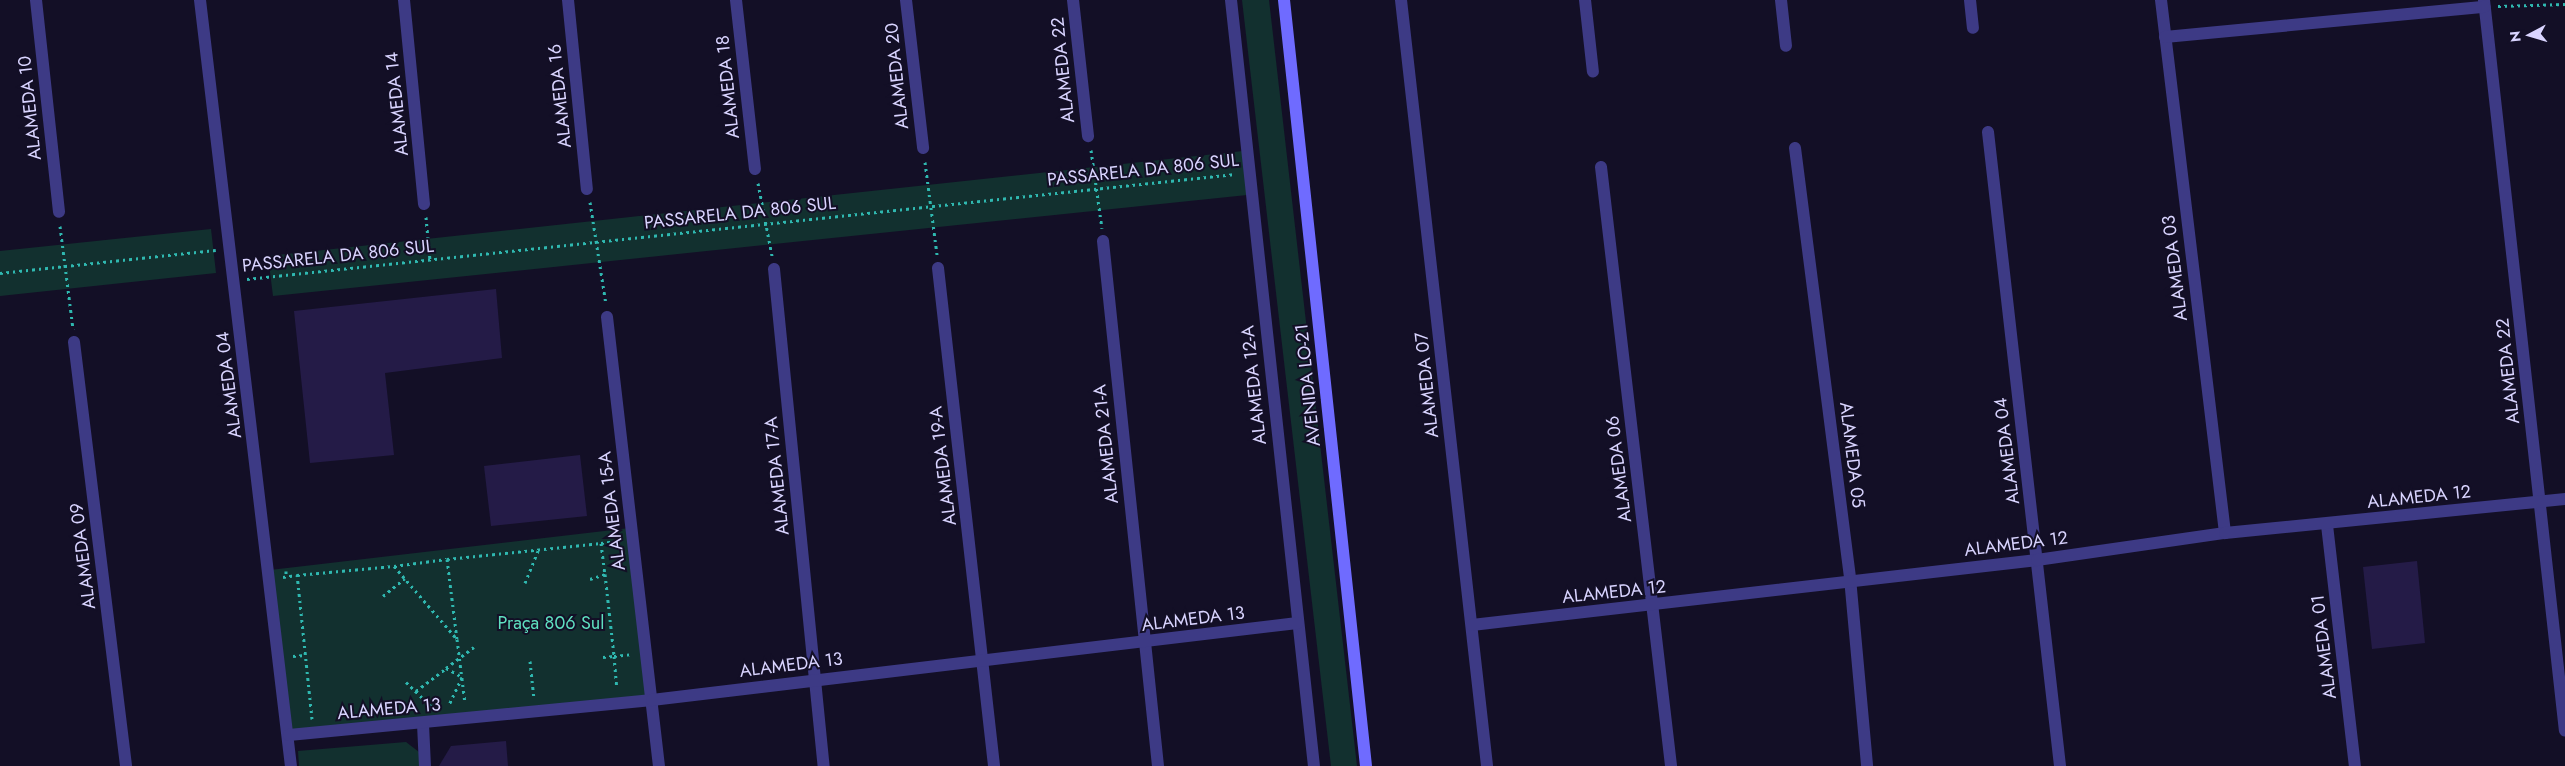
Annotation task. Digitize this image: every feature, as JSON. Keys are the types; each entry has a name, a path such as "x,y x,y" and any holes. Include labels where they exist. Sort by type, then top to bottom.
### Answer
{"street":[{"name":"ALAMEDA 10","path":"36,0 59,212"},
{"name":"ALAMEDA 04","path":"200,0 289,735 290,766"},
{"name":"ALAMEDA 14","path":"404,0 424,204"},
{"name":"ALAMEDA 16","path":"568,0 587,189"},
{"name":"ALAMEDA 18","path":"736,0 755,170"},
{"name":"ALAMEDA 20","path":"906,0 923,148"},
{"name":"ALAMEDA 22","path":"1073,0 1088,136"},
{"name":"ALAMEDA 12-A","path":"1231,0 1314,766"},
{"name":"AVENIDA LO-21","path":"1284,0 1366,766"},
{"name":"ALAMEDA 07","path":"1401,0 1487,766"},
{"path":"1585,0 1593,72"},
{"path":"1781,0 1786,46"},
{"path":"1970,0 1973,28"},
{"name":"ALAMEDA 03","path":"2161,0 2225,533"},
{"name":"ALAMEDA 22","path":"2484,4 2565,730"},
{"path":"2165,37 2484,4"},
{"name":"ALAMEDA 04","path":"1988,132 2060,766"},
{"name":"ALAMEDA 05","path":"1795,148 1850,578 1867,766"},
{"name":"ALAMEDA 06","path":"1601,167 1671,766"},
{"name":"ALAMEDA 21-A","path":"1103,241 1158,766"},
{"name":"ALAMEDA 19-A","path":"938,268 994,766"},
{"name":"ALAMEDA 17-A","path":"774,269 824,766"},
{"name":"ALAMEDA 15-A","path":"607,317 659,766"},
{"name":"ALAMEDA 09","path":"74,342 126,766"},
{"name":"ALAMEDA 12","path":"1472,625 1653,605 1850,578 2037,560 2225,533 2327,525 2565,499"},
{"name":"ALAMEDA 01","path":"2327,525 2355,766"},
{"name":"ALAMEDA 13","path":"289,735 426,718 652,700 983,659 1144,643 1297,623"},
{"path":"425,766 426,718"}],"path":[{"path":"2484,4 2565,4"},
{"path":"1088,136 1098,189 1103,241"},
{"path":"923,148 938,268"},
{"path":"755,170 774,269"},
{"name":"PASSARELA DA 806 SUL","path":"234,281 1249,173"},
{"path":"587,189 599,242 607,317"},
{"path":"424,204 430,260"},
{"path":"59,212 74,342"},
{"name":"PASSARELA DA 806 SUL","path":"0,273 230,249"},
{"path":"278,577 629,540"},
{"path":"601,542 618,693 608,694"},
{"path":"525,583 539,549"},
{"path":"448,559 466,709"},
{"path":"394,566 457,639"},
{"path":"286,571 286,576"},
{"path":"590,579 605,574"},
{"path":"297,575 312,723 322,722"},
{"path":"383,596 405,578"},
{"path":"416,691 474,647"},
{"path":"603,657 642,654"},
{"path":"286,657 305,655"},
{"path":"446,668 462,677"},
{"path":"456,710 447,711 462,677"},
{"path":"406,682 438,712 426,718"}],"green space":[{"path":"1242,0 1269,0 1357,766 1331,766"},
{"path":"1243,151 1247,195 273,296 268,256"},
{"path":"211,229 216,273 0,296 0,251"},
{"name":"Praça 806 Sul","path":"630,528 650,698 290,733 270,570"},
{"path":"406,742 419,752 420,766 299,766 298,751"}],"building":[{"path":"496,289 502,358 385,373 394,455 310,463 294,311"},
{"path":"580,455 587,516 491,526 484,466"},
{"path":"2417,561 2425,643 2372,649 2363,567"},
{"path":"506,741 508,766 439,766 451,746"}]}
